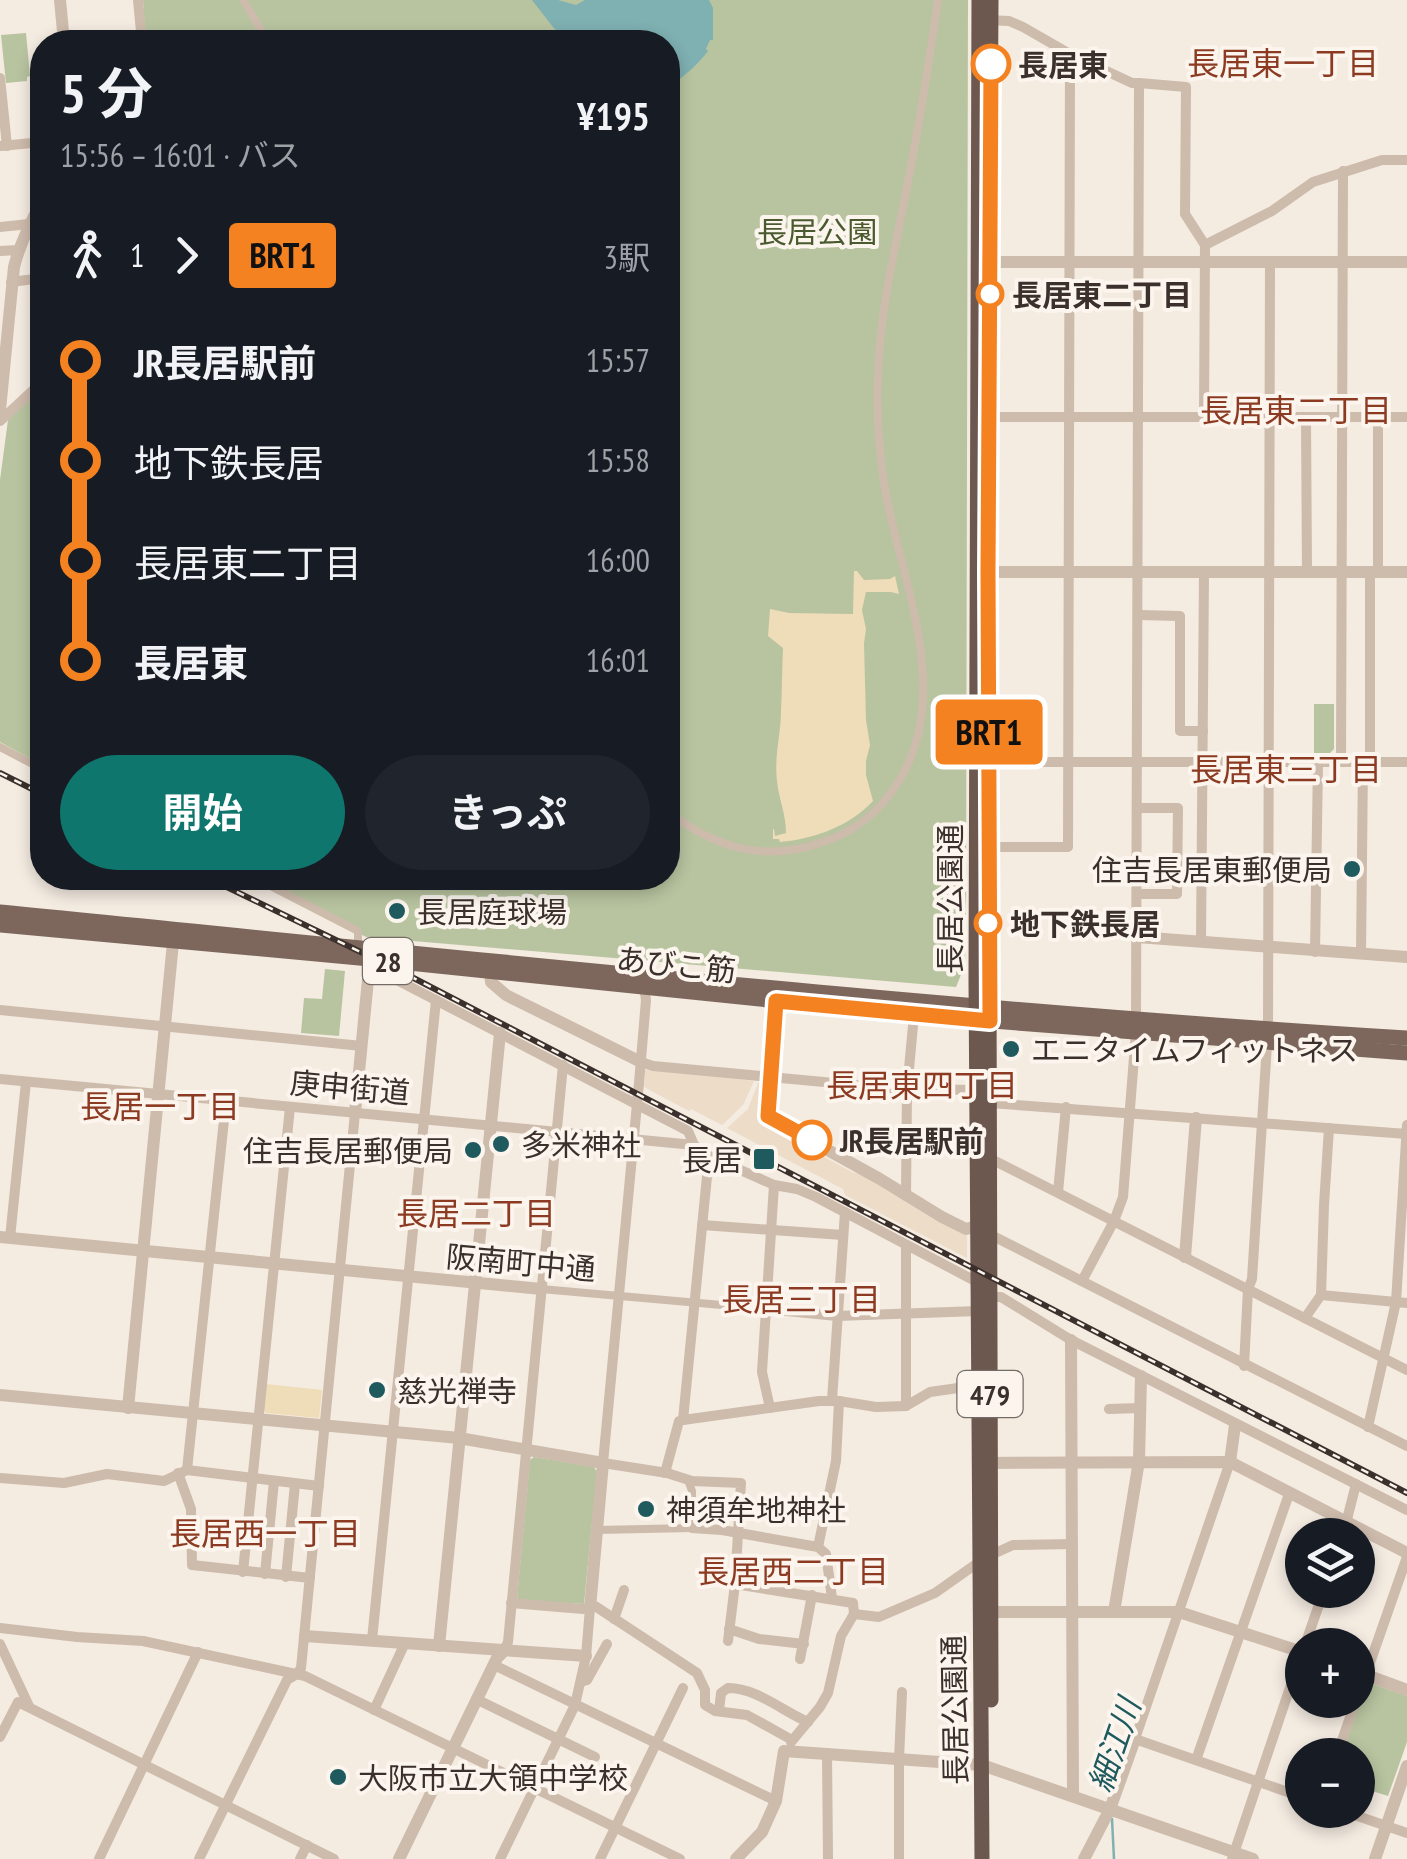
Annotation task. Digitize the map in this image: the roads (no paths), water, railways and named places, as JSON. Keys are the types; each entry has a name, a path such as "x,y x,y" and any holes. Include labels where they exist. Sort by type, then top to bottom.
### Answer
{"highway":[{"name":"長居公園通","path":"980,0 985,20 983,1013 990,1103 978,1312 978,1388 984,1462"},
{"name":"長居公園通","path":"985,20 991,0"},
{"name":"長居公園通","path":"983,572 989,847 978,1090 983,1230 990,1297 984,1462 991,1859"},
{"name":"長居公園通","path":"982,1859 992,1612 985,1558"}],"main road":[{"name":"あびこ筋","path":"0,912 490,972 914,1015 983,1013"},
{"name":"あびこ筋","path":"0,925 174,935 633,974 983,1013 1268,1036 1407,1052"},
{"name":"あびこ筋","path":"1268,1036 1407,1038"}],"street":[{"path":"60,0 63,30"},
{"path":"138,0 141,30"},
{"path":"244,0 261,30"},
{"path":"680,820 700,833 742,850 770,852 807,847 830,840 868,818 896,787 915,751 924,711 923,678 913,611 880,461 878,370 893,256 938,0"},
{"path":"985,20 1023,27 1132,83 1186,87 1184,214 1205,246 1204,417"},
{"path":"989,847 1068,847 1070,54"},
{"path":"0,78 3,146 30,143"},
{"path":"1082,1281 1124,1197 1136,1025 1139,84"},
{"path":"1205,246 1272,212 1313,182 1382,160 1407,160"},
{"path":"1341,762 1343,171"},
{"path":"0,227 29,224 18,250 12,282 0,410"},
{"path":"0,251 18,250"},
{"path":"984,262 1407,262"},
{"path":"1244,1366 1268,1036 1270,262"},
{"path":"12,282 30,280"},
{"path":"0,421 30,393"},
{"path":"984,416 1407,418"},
{"path":"1306,418 1307,572"},
{"path":"1362,953 1378,418"},
{"path":"983,572 1407,572"},
{"path":"1201,942 1204,572"},
{"path":"1138,616 1180,616 1180,731 1203,732"},
{"path":"0,747 30,763"},
{"path":"989,762 1407,762"},
{"path":"1315,952 1318,762"},
{"path":"1138,808 1178,808 1177,894 1138,894"},
{"path":"1178,841 1202,842"},
{"path":"278,890 358,931 358,939"},
{"path":"128,1408 174,935"},
{"path":"1138,937 1407,957"},
{"path":"199,1859 286,1680 301,1668 370,959"},
{"path":"394,962 397,980 688,1131 694,1145 709,1156 846,1212 979,1283"},
{"path":"490,972 491,982 506,995 653,1066 907,1090 978,1090"},
{"path":"500,1859 575,1704 586,1656 646,988 633,974"},
{"path":"372,1640 436,1000"},
{"path":"776,1001 767,1110 770,1118 966,1229 983,1230 1407,1446"},
{"path":"0,1010 362,1046"},
{"path":"906,1196 907,1090 914,1015"},
{"path":"439,1646 500,1032"},
{"path":"399,1859 476,1699 508,1642 563,1065"},
{"name":"庚申街道","path":"0,1080 694,1145"},
{"path":"5,1238 26,1082"},
{"path":"226,1101 193,1414 182,1472 192,1509 192,1565 310,1578"},
{"path":"990,1103 1407,1134"},
{"path":"243,1572 290,1107"},
{"path":"1058,1192 1066,1107"},
{"path":"1185,1257 1196,1118"},
{"path":"1368,1427 1382,1357 1401,1303 1407,1124"},
{"path":"1304,1318 1321,1295 1329,1128"},
{"path":"683,1420 709,1156"},
{"path":"989,1158 1407,1370"},
{"path":"770,1408 762,1372 774,1185"},
{"path":"818,1547 836,1461 837,1316 846,1212"},
{"path":"702,1225 843,1236"},
{"name":"阪南町中通","path":"5,1238 837,1316 978,1312"},
{"path":"906,1245 906,1406"},
{"path":"1321,1295 1401,1303"},
{"path":"990,1297 1001,1297 1072,1340 1407,1510"},
{"path":"1072,1340 1073,1796"},
{"path":"1114,1612 1139,1461 1141,1376"},
{"path":"664,1472 679,1422 683,1420 836,1401 876,1407 906,1406 922,1394 978,1388"},
{"path":"0,1395 459,1438 664,1472 688,1480 742,1483 729,1635 804,1644"},
{"path":"1109,1409 1140,1408"},
{"path":"1084,1859 1110,1809 1135,1739 1230,1462 1235,1424"},
{"path":"984,1462 1230,1462 1329,1518"},
{"path":"1,1480 64,1483 108,1474 164,1481 182,1472 319,1486"},
{"path":"688,1480 692,1491 692,1528"},
{"path":"265,1574 274,1481"},
{"path":"286,1577 294,1484"},
{"path":"1348,1518 1356,1484"},
{"path":"1196,1760 1289,1494"},
{"path":"597,1530 692,1528 818,1547 826,1554 832,1598"},
{"path":"1375,1541 1407,1555 1375,1638"},
{"path":"854,1614 879,1618 935,1593 985,1558 1013,1545 1073,1544"},
{"path":"735,1584 853,1603 854,1614 842,1636 828,1694 788,1746 776,1800 762,1832 736,1859"},
{"path":"614,1619 624,1590"},
{"path":"800,1659 812,1596"},
{"path":"511,1603 595,1606 697,1673 705,1690 705,1706 747,1716 788,1746 828,1754 987,1766 1233,1856 1254,1859"},
{"path":"992,1612 1179,1612 1285,1643"},
{"path":"0,1628 143,1640 305,1676 680,1859"},
{"path":"304,1636 586,1656"},
{"path":"374,1710 405,1643"},
{"path":"0,1644 30,1708"},
{"path":"580,1682 587,1680 607,1644"},
{"path":"98,1859 198,1652"},
{"path":"494,1665 776,1800"},
{"path":"1375,1679 1407,1690"},
{"path":"600,1859 684,1688"},
{"path":"719,1711 721,1694 728,1688 738,1688 808,1722"},
{"path":"899,1859 902,1692"},
{"path":"476,1699 595,1757"},
{"path":"0,1737 18,1702 334,1859"},
{"path":"1233,1856 1285,1705"},
{"path":"1135,1739 1285,1791"},
{"path":"828,1754 828,1859"},
{"path":"1375,1859 1407,1766"},
{"path":"1375,1822 1407,1833"},
{"path":"300,1859 307,1845"}],"water":[{"path":"532,0 576,5 585,0 709,0 713,8 713,40 708,51 680,79 680,30 553,27"}],"waterway":[{"name":"細江川","path":"1112,1819 1114,1859"}],"railway":[{"path":"0,773 30,788"},
{"path":"233,890 402,972 1407,1493"}],"place":[{"name":"長居東","path":"991,64"},
{"name":"長居東二丁目","path":"990,294"},
{"name":"住吉長居東郵便局","path":"1352,869"},
{"name":"長居庭球場","path":"397,911"},
{"name":"地下鉄長居","path":"988,923"},
{"name":"エニタイムフィットネス","path":"1011,1049"},
{"name":"JR長居駅前","path":"812,1140"},
{"name":"多米神社","path":"501,1144"},
{"name":"住吉長居郵便局","path":"473,1150"},
{"name":"長居","path":"764,1159"},
{"name":"慈光禅寺","path":"377,1390"},
{"name":"神須牟地神社","path":"646,1509"},
{"name":"大阪市立大領中学校","path":"338,1777"}],"district":[{"name":"長居東一丁目","path":"1283,63"},
{"name":"長居東二丁目","path":"1296,410"},
{"name":"長居東三丁目","path":"1286,769"},
{"name":"長居東四丁目","path":"922,1085"},
{"name":"長居一丁目","path":"160,1106"},
{"name":"長居二丁目","path":"476,1213"},
{"name":"長居三丁目","path":"801,1299"},
{"name":"長居西一丁目","path":"265,1533"},
{"name":"長居西二丁目","path":"793,1571"}],"park label":[{"name":"長居公園","path":"817,231"}]}
